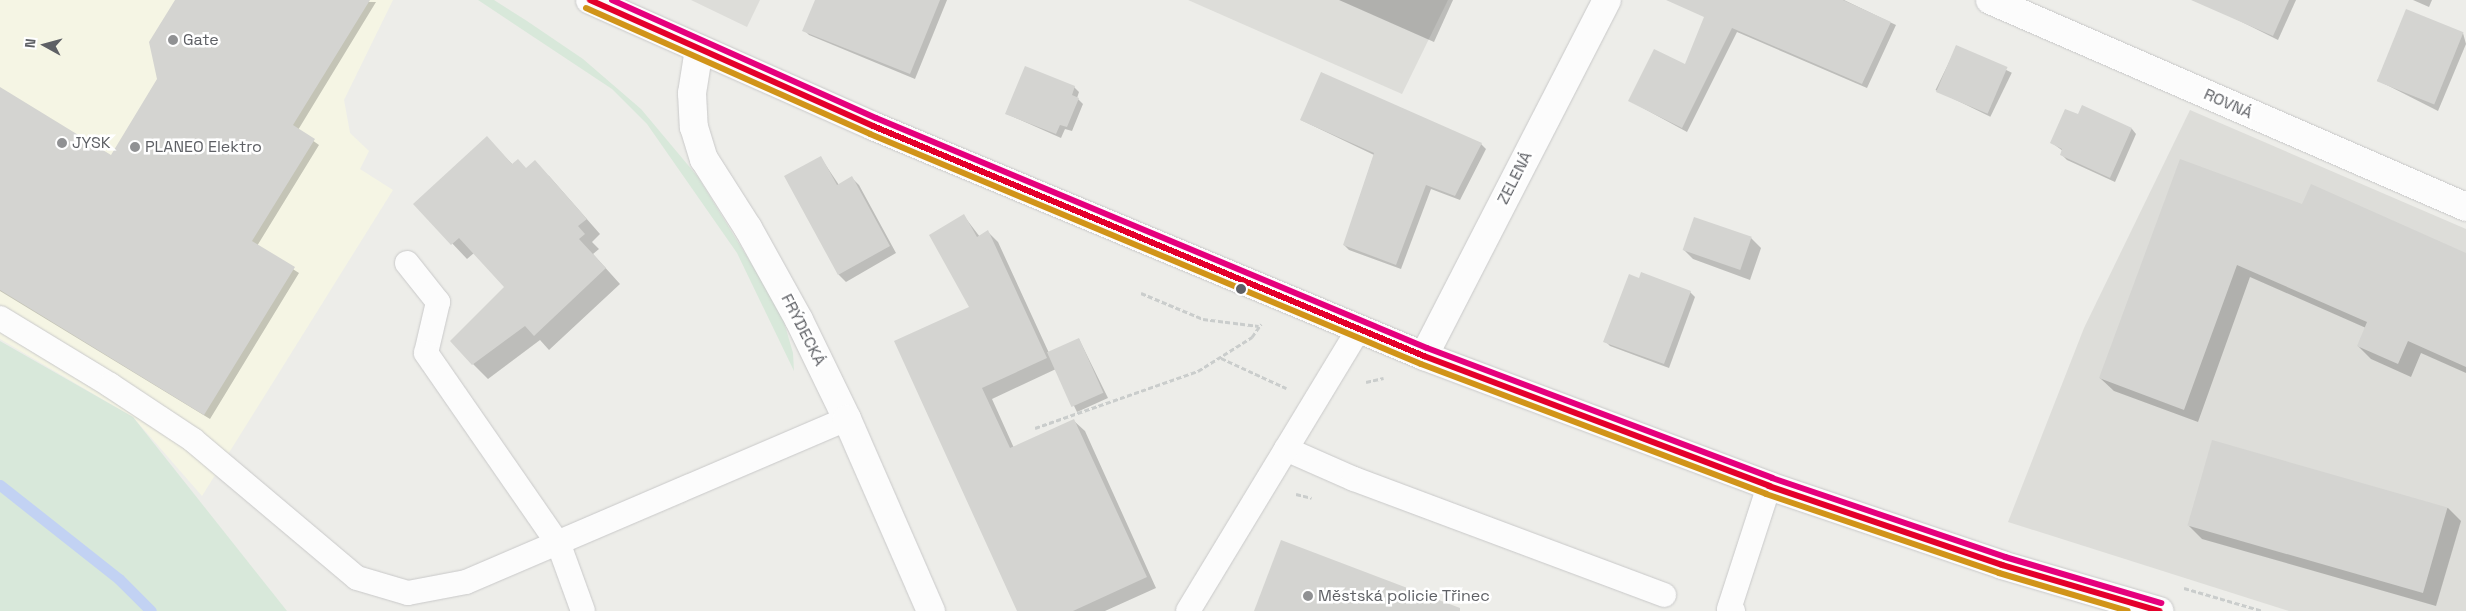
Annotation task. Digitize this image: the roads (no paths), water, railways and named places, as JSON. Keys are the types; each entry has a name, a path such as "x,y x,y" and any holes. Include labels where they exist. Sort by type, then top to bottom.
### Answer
{"main road":[{"name":"ZELENÁ","path":"1424,356 1607,0"},
{"name":"ROVNÁ","path":"1990,0 2466,207"},
{"path":"602,3 699,50 883,130 1424,356 1769,486 2002,565 2159,611"},
{"name":"FRÝDECKÁ","path":"699,50 692,93 694,127 704,159 748,228 847,419 931,611"}],"lane":[{"path":"407,263 438,302 426,353 559,545 583,611"},
{"path":"0,318 110,385 194,440 357,578 408,592 466,582 559,545 847,419"},
{"path":"1188,611 1359,329"},
{"path":"1286,449 1354,478 1664,595"},
{"path":"1733,611 1729,609 1769,486"}],"waterway":[{"path":"0,485 119,579 151,611"}],"place":[{"name":"Gate","path":"173,40"},
{"name":"JYSK","path":"62,143"},
{"name":"PLANEO Elektro","path":"135,147"},
{"name":"Městská policie Třinec","path":"1308,596"}]}
